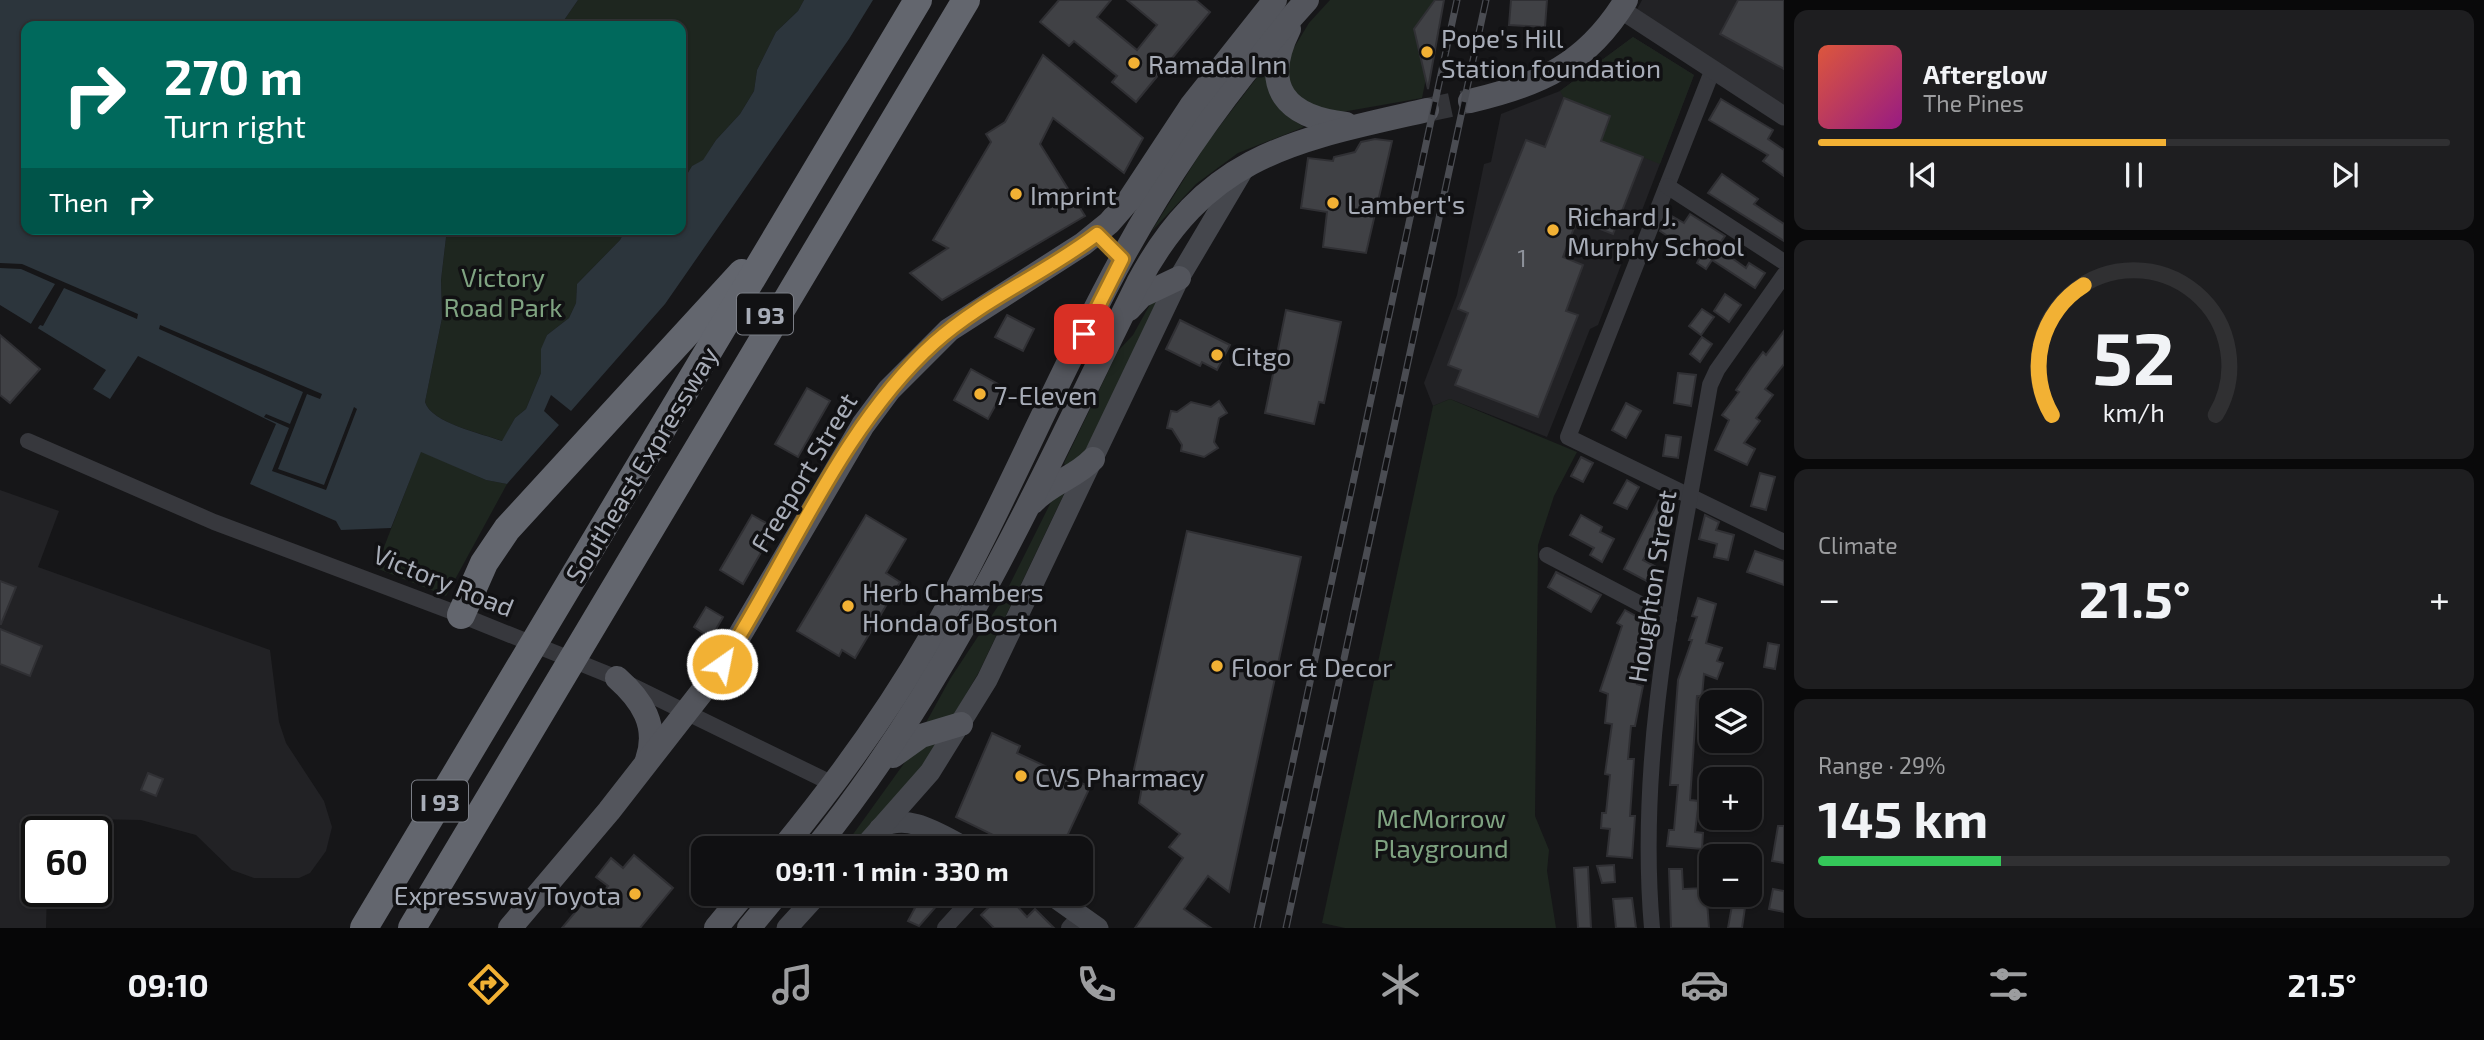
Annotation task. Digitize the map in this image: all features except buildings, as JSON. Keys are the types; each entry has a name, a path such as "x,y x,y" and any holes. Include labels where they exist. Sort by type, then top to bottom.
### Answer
{"highway":[{"name":"Southeast Expressway","path":"412,928 535,683 569,627 772,244 918,0"},
{"name":"I 93","path":"569,627 933,0"},
{"name":"I 93","path":"569,627 952,0"},
{"name":"Southeast Expressway","path":"363,928 535,683 966,0"},
{"path":"461,615 484,563 507,529 718,297 772,244"},
{"name":"I 93","path":"379,928 535,683"},
{"name":"I 93","path":"398,928 535,683"}],"main road":[{"name":"Freeport Street","path":"510,928 686,712 738,638 863,425 896,382 949,330 1097,234 1126,204 1186,132 1275,0"},
{"path":"792,836 885,711 946,610 1186,132 1248,67 1303,3"},
{"path":"1303,3 1287,33 1277,65 1277,76 1285,99 1300,114 1310,118 1360,126"},
{"path":"1470,101 1520,89 1554,74 1592,44 1623,5"},
{"path":"825,836 863,787 950,655 1150,260 1172,228 1211,188 1253,160 1301,141 1427,110"},
{"path":"873,836 923,780 961,724 996,662 1179,278 1233,184 1253,160"},
{"path":"1097,234 1122,259"},
{"path":"1115,330 1141,296 1179,278"},
{"path":"1022,517 1046,489 1078,473 1093,459"},
{"path":"617,678 635,695 649,720 652,736 646,763"},
{"path":"863,787 907,744 961,724"},
{"path":"923,780 918,807 925,827"},
{"path":"880,828 899,822 925,827 943,836"},
{"path":"716,928 734,906"},
{"path":"749,928 767,906"},
{"path":"787,928 807,906"},
{"path":"1061,906 1075,922 1098,928"}],"street":[{"path":"1623,5 1784,116"},
{"path":"1713,69 1568,437 1784,542"},
{"path":"1667,186 1784,262"},
{"name":"Houghton Street","path":"1652,928 1652,751 1669,619 1712,380 1784,275"},
{"name":"Victory Road","path":"28,442 214,522 461,615 617,678 833,784"},
{"path":"1547,555 1669,619"},
{"path":"945,928 965,906"}],"shaded area":[{"path":"0,0 578,0 563,21 21,21 21,235 446,235 441,280 442,318 425,402 429,409 447,422 502,441 515,418 526,409 541,373 541,349 547,335 569,318 576,303 577,284 623,235 686,235 686,176 692,166 703,160 716,140 740,114 754,91 757,70 776,32 798,11 804,0 873,0 849,39 665,304 571,411 551,395 544,411 559,425 507,484 486,480 421,452 391,528 341,530 336,521 250,484 276,424 138,356 110,399 93,389 106,370 0,305"},
{"path":"1642,0 1784,0 1784,108 1635,13"},
{"name":"Richard J. Murphy School","path":"1633,37 1694,75 1598,325 1590,329 1547,437 1450,399 1433,406 1424,383 1457,295 1484,164 1491,162 1501,114 1560,91"},
{"path":"0,490 59,511 38,567 270,650 279,722 286,743 324,801 332,827 326,851 310,873 299,878 254,878 232,870 196,835 141,820 112,819 112,816 21,816 21,907 47,907 46,928 0,928"}],"green space":[{"path":"578,0 804,0 798,11 776,32 757,70 754,91 740,114 716,140 703,161 692,166 686,176 686,21 563,21"},
{"path":"1330,0 1442,0 1422,98 1342,112 1295,102 1284,64 1309,23"},
{"path":"1633,37 1694,75 1660,164 1601,141 1610,116 1564,98 1560,91"},
{"path":"1265,67 1286,115 1304,127 1238,153 1196,184 1151,232 1206,144"},
{"name":"Victory Road Park","path":"446,235 623,235 577,284 576,303 569,318 547,335 542,349 541,373 526,409 515,418 503,441 447,422 429,409 425,402 442,318 441,280"},
{"path":"1160,297 1080,464 1066,467 1064,463 1118,351 1133,335 1153,299"},
{"name":"McMorrow Playground","path":"1450,399 1577,452 1554,496 1538,545 1535,816 1549,850 1547,871 1556,928 1345,928 1322,923 1433,406"},
{"path":"421,451 486,480 507,484 446,596 376,568"},
{"path":"1065,492 979,672 952,718 923,728 950,679 1002,600 1053,498"},
{"path":"940,738 919,774 861,836 851,836 854,833 913,751"}],"pier":[{"path":"0,263 22,264 138,314 137,319 64,288 43,326 40,325 36,331 29,327 55,284 21,269 0,268"},
{"path":"160,325 322,394 320,399 307,394 278,469 324,485 354,407 357,409 326,490 272,471 289,428 264,417 266,414 290,424 303,392 159,329"}],"tunnel":[{"path":"1427,110 1470,101"}],"railway":[{"path":"1257,928 1457,0"},
{"path":"1286,928 1486,0"}],"place":[{"name":"Pope's Hill Station foundation","path":"1427,52"},
{"name":"Ramada Inn","path":"1134,63"},
{"name":"Imprint","path":"1016,194"},
{"name":"Lambert's","path":"1333,203"},
{"name":"Richard J. Murphy School","path":"1553,230"},
{"name":"Citgo","path":"1217,355"},
{"name":"7-Eleven","path":"980,394"},
{"name":"Herb Chambers Honda of Boston","path":"848,606"},
{"name":"Floor & Decor","path":"1217,666"},
{"name":"CVS Pharmacy","path":"1021,776"},
{"name":"Expressway Toyota","path":"635,894"}],"route":[{"path":"722,664 863,425 889,390 918,358 970,314 1097,234 1122,259 1084,334"}]}
